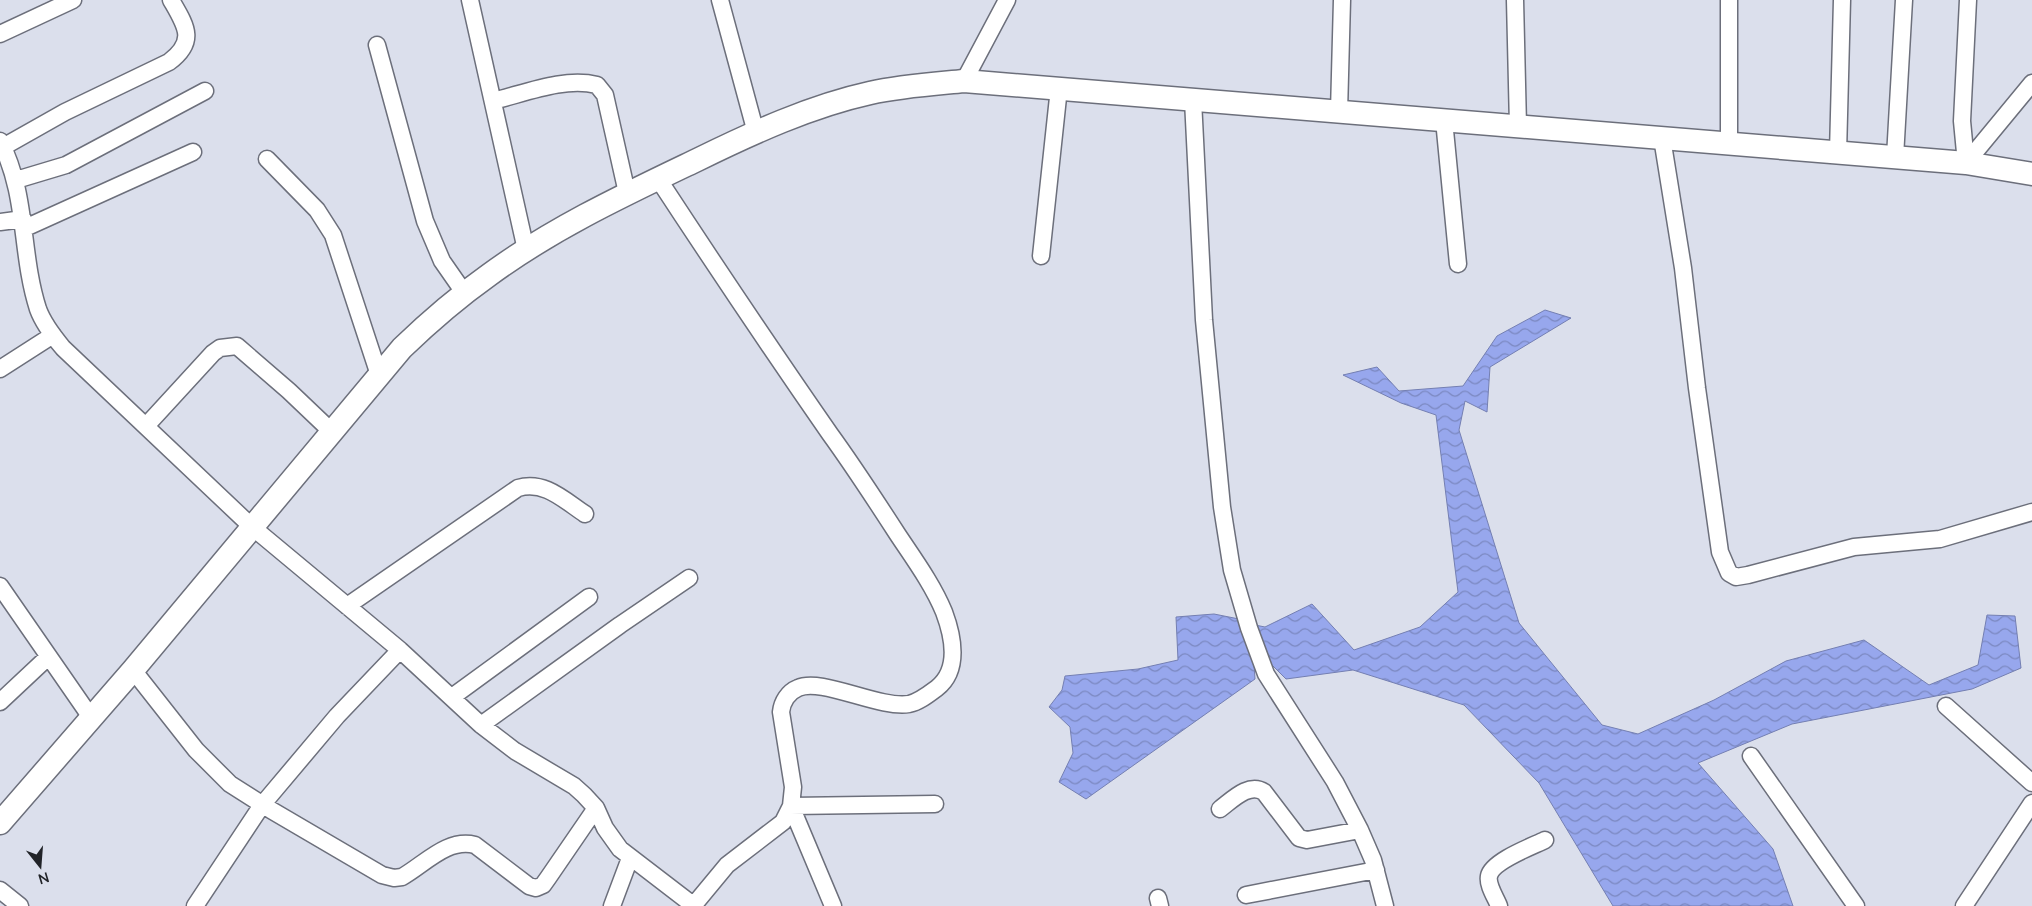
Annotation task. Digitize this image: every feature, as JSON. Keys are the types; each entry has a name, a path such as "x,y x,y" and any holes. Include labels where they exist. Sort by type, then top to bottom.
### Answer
{"street":[{"path":"0,34 72,0"},
{"path":"171,0 187,33 185,47 179,55 169,62 2,144 24,224 38,308 53,335 63,348 251,526 400,650 481,725 515,751 574,786 596,808 612,839 630,858 693,905 727,864 783,822 791,806 793,787 781,712 782,703 787,697 798,687 813,686 890,704 911,704 938,687 948,673 953,654 944,613 916,562 657,178"},
{"path":"470,0 526,250"},
{"path":"720,0 756,133"},
{"path":"964,81 1007,0"},
{"path":"1338,112 1342,0"},
{"path":"1515,0 1518,126"},
{"path":"1729,0 1729,144"},
{"path":"1838,153 1842,0"},
{"path":"1895,157 1904,0"},
{"path":"1966,163 1962,121 1968,0"},
{"path":"377,45 424,221 442,261 465,294"},
{"path":"0,823 90,716 133,670 251,526 407,343 489,274 526,250 657,178 756,133 809,112 869,93 906,86 964,81 1966,163 2032,174"},
{"path":"493,101 568,83 584,82 597,85 605,95 627,193"},
{"path":"1966,163 2032,83"},
{"path":"1041,256 1059,88"},
{"path":"9,173 66,165 205,91"},
{"path":"1193,100 1204,320 1222,507 1232,570 1249,628 1266,674 1335,782 1360,830 1376,870 1385,906"},
{"path":"1444,120 1458,264"},
{"path":"1662,138 1683,268 1720,552 1729,573 1736,577 1748,575 1854,547 1940,539 2032,512"},
{"path":"0,222 24,224 193,152"},
{"path":"268,159 317,210 333,235 379,375"},
{"path":"0,369 53,335"},
{"path":"146,426 213,353 220,348 237,346 282,384 331,431"},
{"path":"347,606 518,488 528,485 544,487 585,514"},
{"path":"481,725 620,625 690,578"},
{"path":"0,586 90,716"},
{"path":"452,697 589,597"},
{"path":"195,906 262,805 337,716 400,650"},
{"path":"0,702 48,657"},
{"path":"133,670 203,758 230,784 262,805 382,875 394,878 402,877 451,845 464,842 475,845 529,886 536,888 542,885 548,878 596,808"},
{"path":"1946,706 2032,783"},
{"path":"1751,756 1856,906"},
{"path":"1220,809 1240,794 1250,789 1259,788 1299,838 1307,840 1360,830"},
{"path":"1964,906 2032,803"},
{"path":"791,806 935,804"},
{"path":"791,806 833,906"},
{"path":"1499,906 1490,884 1489,876 1492,870 1499,863 1546,840"},
{"path":"612,906 630,858"},
{"path":"1246,896 1376,870"},
{"path":"0,890 20,906"}],"water":[{"path":"1545,310 1571,318 1490,367 1487,412 1465,401 1459,430 1519,623 1602,725 1638,734 1714,700 1786,661 1864,640 1929,685 1978,665 1987,615 2015,616 2021,668 1972,689 1792,724 1698,763 1773,849 1793,906 1613,906 1539,783 1464,705 1353,670 1286,679 1271,664 1255,625 1265,627 1312,604 1354,650 1420,627 1458,592 1436,415 1401,403 1343,375 1377,367 1399,391 1463,386 1497,336"},
{"path":"1214,614 1239,619 1254,665 1255,679 1086,799 1059,782 1073,753 1070,727 1049,707 1062,690 1065,676 1138,669 1178,660 1176,617"}]}
